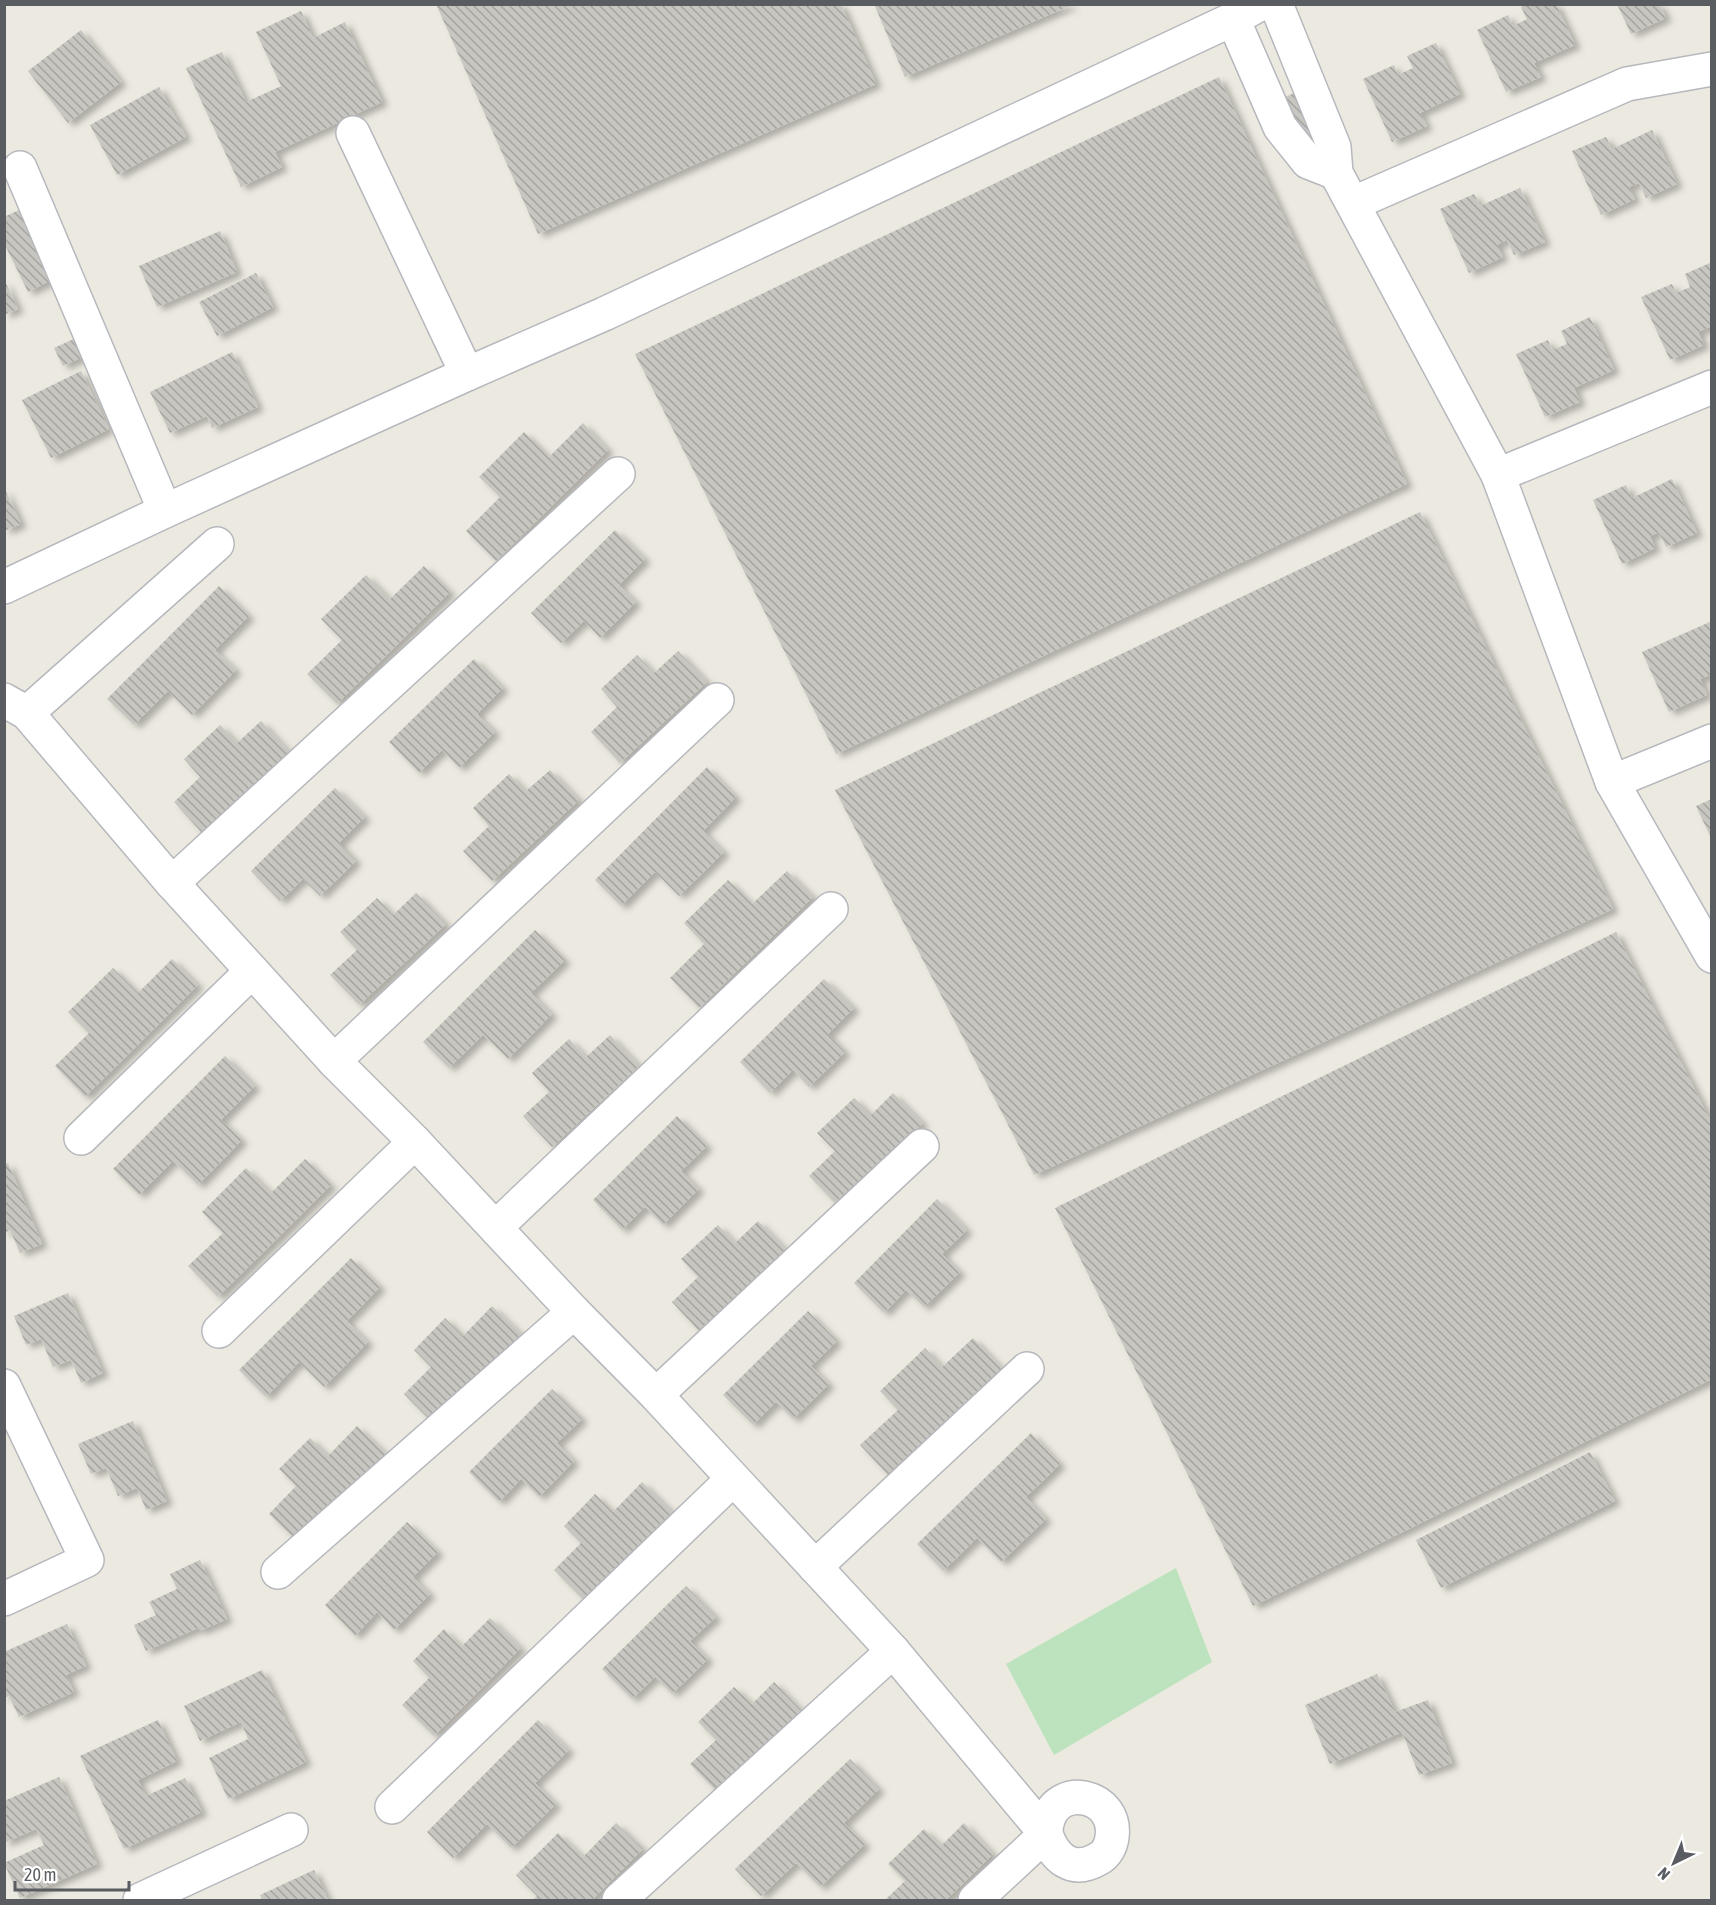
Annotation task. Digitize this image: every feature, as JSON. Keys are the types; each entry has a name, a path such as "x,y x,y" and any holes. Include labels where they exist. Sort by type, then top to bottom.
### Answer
{"street":[{"path":"1276,4 1334,147 1336,173 1498,475 1612,782 1712,956"},
{"path":"4,587 165,511 604,314 1247,12 1280,127 1308,162 1336,173"},
{"path":"1354,203 1627,84 1712,69"},
{"path":"353,133 467,374"},
{"path":"20,168 165,511"},
{"path":"1498,475 1712,387"},
{"path":"172,883 618,474"},
{"path":"217,544 16,706 172,883 334,1061 415,1142 574,1312 656,1395 893,1651 1046,1834 975,1900"},
{"path":"334,1061 717,700"},
{"path":"1612,782 1712,741"},
{"path":"496,1227 831,909"},
{"path":"81,1138 252,971"},
{"path":"219,1331 415,1142"},
{"path":"656,1395 922,1146"},
{"path":"278,1572 574,1312"},
{"path":"815,1567 1027,1369"},
{"path":"4,1386 87,1560 4,1599"},
{"path":"392,1808 733,1479"},
{"path":"619,1900 893,1651"},
{"path":"140,1900 194,1889 291,1830"}],"green space":[{"path":"1176,1568 1212,1662 1054,1755 1006,1664"}],"building":[{"path":"436,4 841,4 876,84 538,234"},
{"path":"874,4 1074,4 905,77"},
{"path":"1525,4 1556,4 1575,45 1534,63 1541,77 1506,92 1477,30 1508,15 1513,26 1527,19 1521,7"},
{"path":"1617,4 1659,4 1666,18 1631,34"},
{"path":"301,11 313,38 345,22 382,102 275,152 282,167 241,187 186,68 222,52 246,102 281,86 256,32"},
{"path":"81,30 121,82 68,123 28,71"},
{"path":"1436,43 1460,94 1420,113 1427,126 1392,142 1363,79 1394,65 1398,75 1413,68 1407,56"},
{"path":"1219,77 1407,484 836,754 635,354"},
{"path":"159,87 186,137 117,175 90,125"},
{"path":"1299,91 1320,138 1299,147 1278,100"},
{"path":"1652,130 1677,184 1646,198 1639,183 1629,187 1635,199 1601,215 1572,151 1606,137 1612,149"},
{"path":"1520,188 1545,242 1514,255 1507,240 1497,245 1503,257 1469,273 1440,209 1474,194 1480,206"},
{"path":"21,209 55,278 28,292 4,243 4,217"},
{"path":"220,231 237,272 157,307 139,266"},
{"path":"1712,262 1712,326 1698,332 1704,345 1670,360 1641,297 1672,284 1676,293 1690,287 1685,274"},
{"path":"256,273 273,307 217,336 199,302"},
{"path":"4,279 18,309 4,315"},
{"path":"1590,317 1614,370 1574,388 1580,402 1545,417 1516,354 1548,340 1552,350 1567,344 1561,331"},
{"path":"76,338 85,356 63,366 54,348"},
{"path":"232,352 258,407 212,428 207,416 170,433 150,392"},
{"path":"81,371 109,429 51,458 22,400"},
{"path":"583,423 608,450 496,561 466,531 500,497 479,477 524,432 549,457"},
{"path":"1672,479 1697,533 1666,547 1659,532 1650,536 1655,548 1622,564 1593,500 1626,485 1632,498"},
{"path":"4,487 21,524 4,531"},
{"path":"1420,512 1613,909 1034,1175 835,790"},
{"path":"615,530 645,559 619,585 636,602 600,638 584,621 561,643 531,613"},
{"path":"424,566 450,592 337,704 307,674 342,640 321,619 366,575 390,599"},
{"path":"219,586 249,616 215,650 236,670 192,715 168,691 134,725 107,699"},
{"path":"1712,621 1712,674 1700,679 1707,695 1669,712 1642,652"},
{"path":"678,651 707,682 620,763 591,732 617,707 601,689 637,655 654,673"},
{"path":"474,659 503,688 477,714 495,732 459,768 442,750 419,773 389,742"},
{"path":"261,721 289,752 202,833 174,802 200,777 184,759 220,725 237,743"},
{"path":"707,767 736,797 703,831 724,852 679,896 655,872 621,906 595,880"},
{"path":"550,770 579,800 492,881 463,851 489,826 473,808 509,774 526,791"},
{"path":"335,788 365,817 339,843 356,861 320,896 303,879 280,901 251,871"},
{"path":"1712,799 1712,840 1696,806"},
{"path":"787,871 813,897 699,1008 670,978 704,944 684,923 728,880 752,904"},
{"path":"416,893 446,924 359,1005 330,975 357,950 340,932 377,898 393,915"},
{"path":"535,930 565,960 531,993 552,1014 508,1059 483,1035 449,1068 423,1042"},
{"path":"1616,932 1712,1124 1712,1379 1253,1606 1055,1208"},
{"path":"172,959 198,985 85,1097 55,1066 89,1033 68,1012 113,968 138,993"},
{"path":"824,979 854,1008 828,1034 845,1052 809,1087 793,1070 770,1093 740,1062"},
{"path":"610,1035 639,1066 552,1147 523,1116 549,1092 532,1073 569,1039 586,1057"},
{"path":"225,1056 255,1086 221,1120 242,1140 198,1185 173,1161 139,1195 113,1169"},
{"path":"893,1093 923,1123 838,1206 809,1176 835,1151 817,1133 854,1098 871,1115"},
{"path":"677,1116 707,1146 681,1171 699,1189 663,1225 645,1207 622,1230 593,1200"},
{"path":"305,1159 331,1185 218,1297 188,1266 223,1233 202,1212 246,1168 271,1193"},
{"path":"8,1163 42,1244 20,1253 10,1230 4,1233 4,1165"},
{"path":"937,1199 967,1230 942,1254 960,1272 924,1307 906,1290 884,1313 854,1283"},
{"path":"758,1221 787,1251 700,1332 672,1302 698,1277 681,1259 718,1225 735,1243"},
{"path":"351,1258 380,1287 347,1321 368,1342 324,1387 299,1362 266,1397 239,1370"},
{"path":"68,1293 103,1373 81,1383 71,1360 53,1367 41,1339 26,1345 14,1316"},
{"path":"492,1306 523,1336 435,1425 404,1394 431,1367 414,1350 445,1318 463,1336"},
{"path":"808,1311 837,1341 811,1366 829,1384 793,1419 776,1402 753,1425 723,1395"},
{"path":"973,1338 1003,1370 890,1477 860,1445 898,1410 880,1391 925,1348 942,1367"},
{"path":"552,1389 582,1419 557,1443 574,1461 539,1497 521,1479 499,1502 469,1472"},
{"path":"133,1421 167,1501 146,1510 137,1488 118,1496 106,1468 91,1474 78,1444"},
{"path":"357,1426 387,1455 300,1544 269,1514 296,1486 279,1469 310,1438 328,1456"},
{"path":"1031,1433 1060,1464 1026,1497 1046,1519 1001,1562 977,1538 943,1571 917,1544"},
{"path":"1590,1452 1615,1501 1441,1588 1416,1540"},
{"path":"642,1482 672,1512 585,1601 554,1570 581,1543 564,1526 595,1494 613,1512"},
{"path":"407,1522 438,1552 413,1577 430,1594 394,1630 377,1612 355,1636 325,1605"},
{"path":"200,1560 227,1619 200,1631 198,1628 146,1651 134,1625 156,1615 149,1602 177,1589 170,1574"},
{"path":"686,1586 716,1617 690,1641 708,1659 672,1694 655,1677 632,1699 602,1669"},
{"path":"490,1618 521,1648 434,1736 402,1705 429,1678 413,1661 444,1629 461,1647"},
{"path":"67,1624 86,1666 66,1675 74,1692 19,1717 9,1696 4,1698 4,1652"},
{"path":"262,1670 306,1762 228,1799 209,1758 248,1739 241,1722 200,1741 184,1706"},
{"path":"1377,1674 1395,1712 1428,1700 1452,1763 1419,1775 1402,1732 1330,1764 1305,1705"},
{"path":"774,1682 804,1713 720,1795 690,1764 716,1740 698,1722 734,1687 752,1704"},
{"path":"158,1720 177,1761 138,1780 146,1796 185,1778 202,1812 124,1849 80,1756"},
{"path":"538,1720 569,1750 535,1783 556,1804 511,1848 487,1824 453,1858 427,1832"},
{"path":"850,1759 879,1789 844,1823 865,1844 820,1887 796,1863 761,1896 735,1869"},
{"path":"59,1777 97,1864 20,1898 4,1863 44,1845 36,1829 4,1843 4,1801"},
{"path":"616,1823 643,1849 592,1900 533,1900 537,1896 516,1875 558,1833 583,1857"},
{"path":"964,1823 993,1854 946,1900 885,1900 905,1881 888,1864 924,1829 941,1846"},
{"path":"314,1870 328,1900 262,1900 260,1895"}]}
